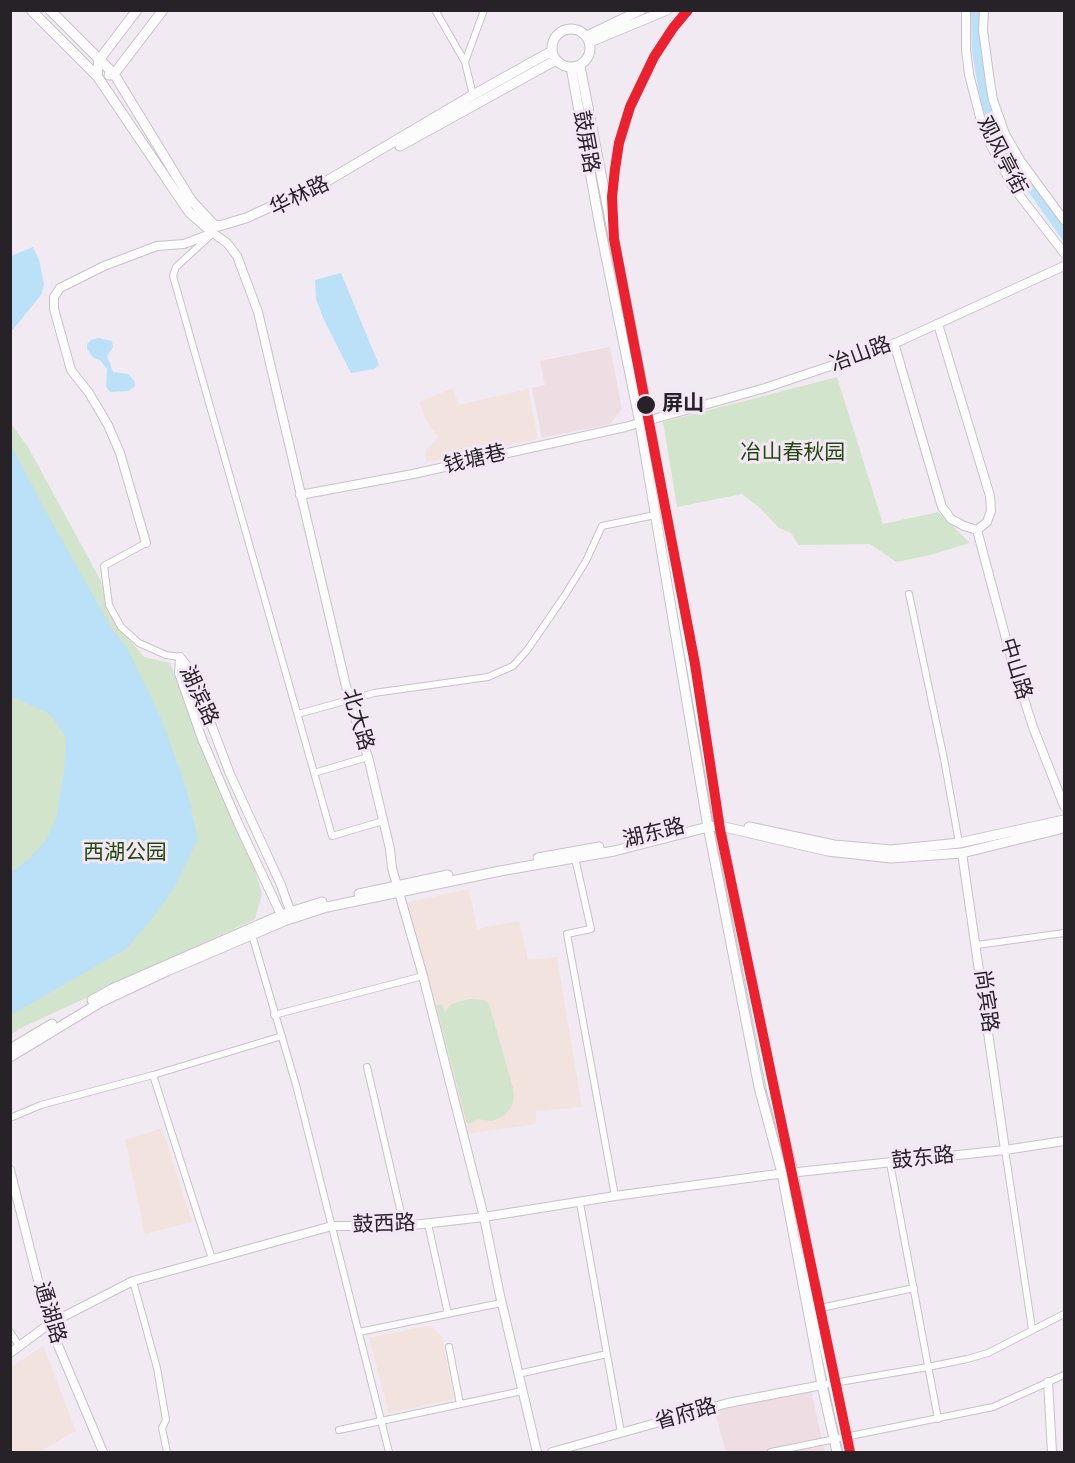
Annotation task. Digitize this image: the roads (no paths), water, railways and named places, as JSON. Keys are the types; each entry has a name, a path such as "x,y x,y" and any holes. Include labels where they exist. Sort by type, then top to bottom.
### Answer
{"main road":[{"path":"31,10 97,76 189,213 214,229"},
{"path":"50,10 114,74 190,200 214,229"},
{"path":"97,76 99,60 137,10"},
{"path":"97,76 114,74 163,10"},
{"path":"588,39 641,10"},
{"path":"588,39 667,10"},
{"path":"565,29 576,29 588,39 589,56 576,66 565,66 554,56 555,37 565,29"},
{"name":"华林路","path":"214,229 246,218 327,181 473,95 554,56"},
{"name":"华林路","path":"214,229 261,216 306,196 554,56"},
{"name":"鼓屏路","path":"576,66 600,227 644,422 771,1088 793,1172 816,1309 848,1452"},
{"name":"鼓屏路","path":"644,422 655,515 708,824 759,1087 782,1173 837,1452"},
{"name":"湖东路","path":"287,916 399,888 708,824 719,823 790,844 866,856 924,857 1065,820"},
{"name":"湖东路","path":"399,888 575,858 708,824"},
{"name":"湖东路","path":"961,848 1065,828"},
{"path":"10,1057 101,1002 252,935 287,916"},
{"path":"10,1049 114,988 287,916"}],"street":[{"path":"435,10 465,62 473,95"},
{"path":"465,62 484,10"},
{"name":"观风亭街","path":"966,10 966,50 969,74 982,125 992,149 1013,186 1065,253"},
{"name":"观风亭街","path":"984,10 983,30 993,100 1005,134 1020,160 1065,220"},
{"path":"180,657 166,655 139,643 121,627 109,605 104,567 146,543 120,453 108,425 89,393 71,370 54,309 54,297 60,288 104,266 158,246 184,244 214,229"},
{"path":"214,229 176,267 173,276 314,773 332,836 383,821"},
{"name":"北大路","path":"214,229 237,256 258,312 349,699 368,757 392,868 423,976 484,1217 501,1303 537,1452"},
{"name":"冶山路","path":"644,422 765,388 894,344 1065,267"},
{"path":"894,344 942,507 951,519 977,530 987,522 991,511 990,496 938,324"},
{"name":"钱塘巷","path":"300,495 413,474 644,422"},
{"path":"298,714 374,693 488,677 513,666 528,649 565,596 586,561 602,526 655,515"},
{"name":"中山路","path":"977,530 1033,727 1065,806"},
{"path":"909,594 961,848"},
{"name":"湖滨路","path":"180,657 191,671 230,774 281,885 287,916"},
{"name":"湖滨路","path":"180,657 179,673 202,739 238,823 287,916"},
{"path":"314,773 368,757"},
{"name":"尚宾路","path":"961,848 977,945 1005,1150"},
{"path":"575,858 591,929 567,934 615,1196"},
{"path":"977,945 1065,933"},
{"path":"252,935 274,1016 282,1036 389,1452"},
{"path":"274,1016 423,976"},
{"path":"10,1118 41,1105 153,1075 282,1036"},
{"path":"367,1067 404,1226"},
{"path":"153,1075 212,1259"},
{"name":"鼓东路","path":"782,1173 1005,1150 1065,1141"},
{"path":"1005,1150 1032,1329"},
{"path":"890,1163 938,1419"},
{"name":"通湖路","path":"10,1170 50,1324 103,1452"},
{"name":"鼓西路","path":"10,1353 50,1324 133,1281 332,1226 428,1224 782,1173"},
{"path":"580,1203 621,1433"},
{"path":"428,1224 448,1314"},
{"path":"133,1281 158,1368 166,1420 162,1428 167,1452"},
{"path":"816,1309 914,1288"},
{"path":"358,1332 501,1303"},
{"path":"822,1385 928,1367 988,1353 1065,1314"},
{"path":"10,1332 20,1347"},
{"path":"449,1347 460,1404"},
{"path":"518,1374 607,1354"},
{"path":"771,1452 845,1439 993,1407 1065,1375"},
{"path":"1048,1382 1052,1452"},
{"name":"省府路","path":"552,1452 728,1402 822,1385"},
{"path":"339,1430 522,1391"}],"water":[{"path":"971,11 979,11 981,48 989,102 1000,132 1017,163 1064,226 1064,242 1020,180 991,132 981,104 972,52"},
{"path":"33,247 39,260 44,284 41,295 11,332 11,256"},
{"path":"341,273 379,365 374,369 351,373 316,299 315,280"},
{"path":"99,338 112,341 113,347 107,356 113,372 128,374 134,380 135,386 129,391 110,392 106,387 107,369 87,349 87,344 91,340"},
{"name":"西湖公园","path":"10,443 112,629 127,648 161,718 186,787 198,839 174,888 126,949 11,1015 11,873 31,857 46,840 56,819 64,773 66,737 50,714 11,696"}],"place":[{"name":"屏山","path":"646,405"}],"park label":[{"name":"冶山春秋园","path":"793,454"}]}
